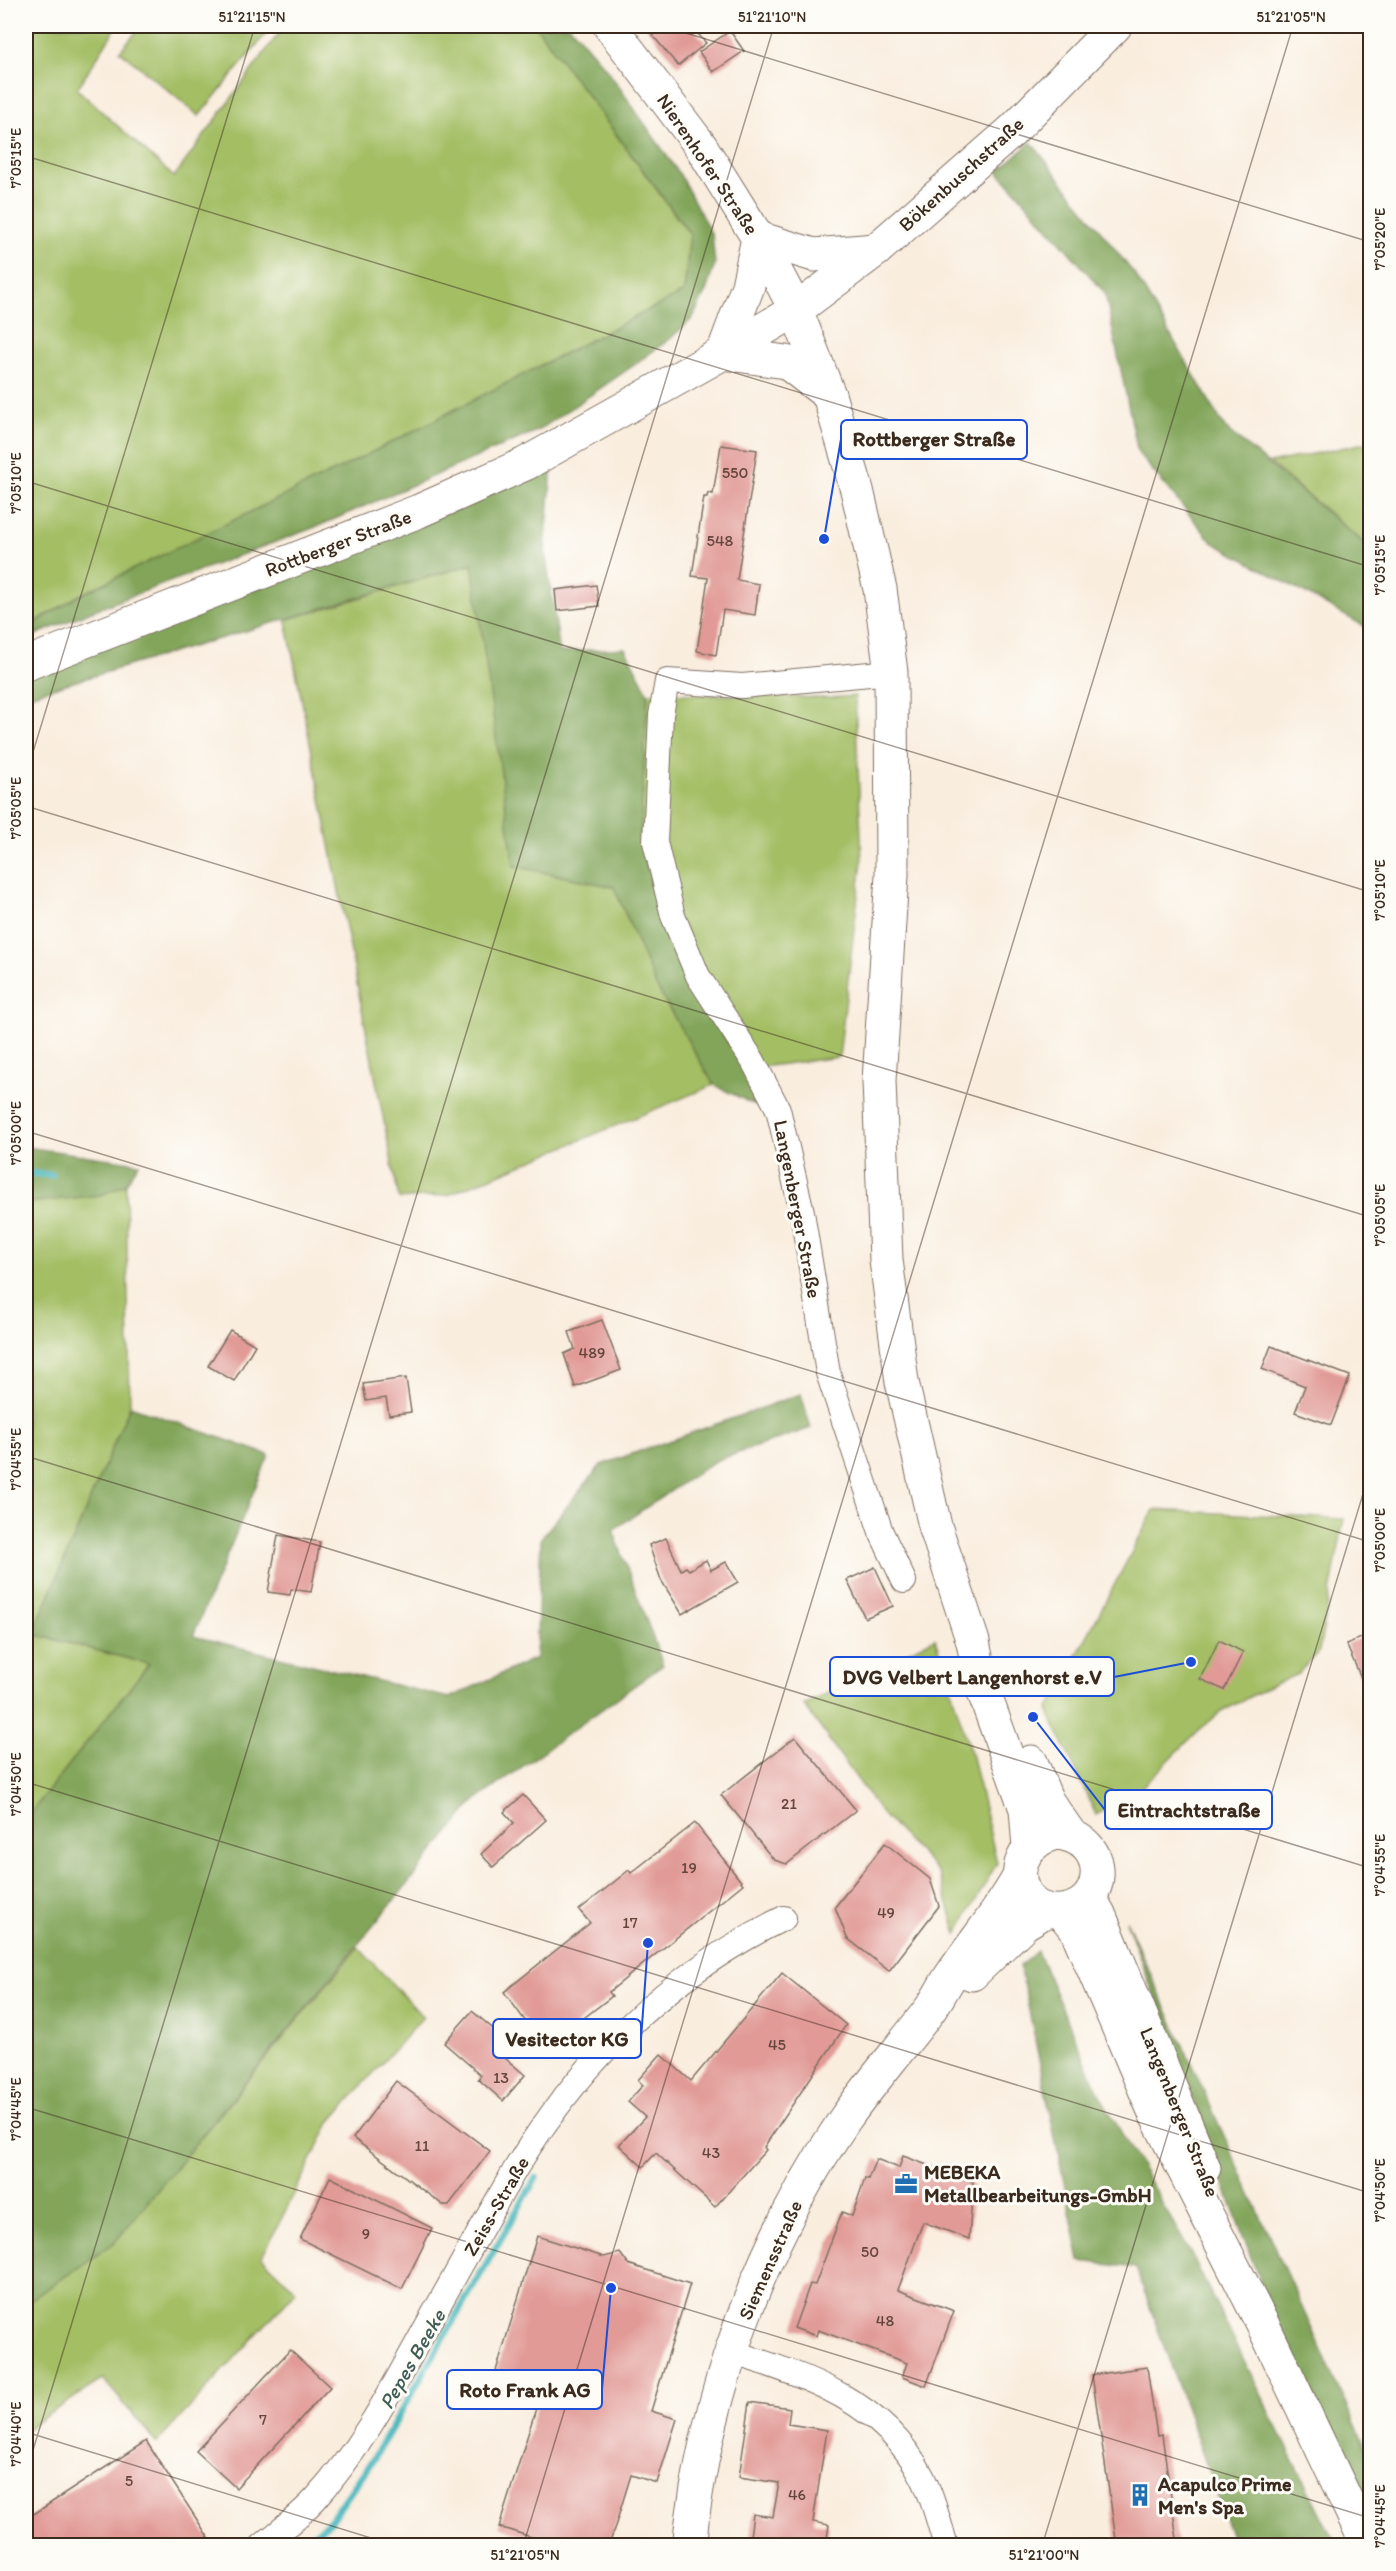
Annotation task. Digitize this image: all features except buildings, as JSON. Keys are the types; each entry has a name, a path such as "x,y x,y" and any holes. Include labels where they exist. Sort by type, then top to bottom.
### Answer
{"main road":[{"name":"Nierenhofer Straße","path":"610,26 700,145 758,238 796,310"},
{"name":"Bökenbuschstraße","path":"796,310 876,250 1012,131 1115,26"},
{"path":"829,395 786,362 723,353 748,286 758,238 814,255 876,250"},
{"path":"796,310 829,395 857,490 877,579 891,672 892,875 879,1081 886,1260 902,1382 933,1515 973,1642 982,1687 1026,1809 1024,1891 1033,1905 1066,1906 1097,1884 1094,1854 1084,1842 1070,1834 1047,1801 996,1680 973,1642"},
{"name":"Rottberger Straße","path":"26,664 409,516 514,469 796,310"},
{"path":"1024,1862 1040,1837 1055,1833 1070,1834"},
{"name":"Siemensstraße","path":"689,2546 703,2459 732,2352 757,2284 805,2184 845,2120 897,2049 930,2010 950,1977 1002,1907 1024,1862"},
{"name":"Siemensstraße","path":"930,2010 959,1987 1024,1924 1066,1906"},
{"name":"Langenberger Straße","path":"1066,1906 1099,1914 1178,2103 1265,2329 1368,2546"}],"street":[{"name":"Langenberger Straße","path":"891,672 742,686 666,681 661,715 655,842 673,916 698,976 753,1061 777,1109 802,1212 828,1373 881,1532 904,1581"},
{"name":"Zeiss-Straße","path":"262,2546 316,2498 375,2420 517,2167 584,2074 626,2028 672,1986 746,1936 784,1918"},
{"path":"732,2352 772,2365 838,2392 858,2403 909,2455 923,2477 946,2546"}],"green space":[{"path":"26,26 117,26 77,89 174,177 284,26 536,26 690,235 684,292 349,464 80,595 26,628"},
{"path":"141,26 264,26 269,30 199,116 120,51"},
{"path":"536,26 570,26 608,71 680,175 712,235 715,264 706,291 692,319 670,339 539,430 321,525 89,612 26,639 26,628 80,595 349,464 684,292 690,234"},
{"path":"1031,142 1136,276 1225,428 1370,548 1370,638 1366,627 1212,542 1138,453 1105,293 998,171"},
{"path":"1370,442 1370,548 1270,463"},
{"path":"552,468 545,551 560,652 625,648 648,693 640,841 661,919 687,979 745,1069 769,1112 714,1085 656,986 614,887 514,866 472,564 26,696 26,677 347,554"},
{"path":"473,564 514,866 614,887 656,986 714,1085 448,1195 399,1199 286,620"},
{"path":"648,693 828,698 855,696 862,861 839,1057 745,1069 687,979 661,919 640,841"},
{"path":"26,1147 139,1163 126,1184 101,1195 26,1203"},
{"path":"126,1184 130,1406 33,1634 149,1664 26,1819 26,1203 101,1195"},
{"path":"801,1394 811,1428 715,1461 613,1530 663,1665 475,1801 114,2243 26,2303 26,1819 149,1664 33,1634 130,1406 269,1455 193,1636 449,1698 536,1658 541,1538 601,1465"},
{"path":"1154,1510 1344,1519 1319,1651 1298,1674 1221,1712 1197,1732 1136,1793 1096,1815 1048,1710"},
{"path":"935,1638 972,1757 997,1863 957,1934 938,1872 883,1815 804,1705"},
{"path":"1126,1920 1370,2457 1370,2508 1269,2306"},
{"path":"358,1947 423,2017 331,2121 262,2257 296,2291 157,2443 103,2379 26,2429 26,2303 114,2243"},
{"path":"1037,1951 1101,2097 1190,2252 1336,2545 1235,2545 1136,2268 1080,2261 1020,1966"}],"waterway":[{"path":"26,1173 52,1175"},
{"name":"Pepes Beeke","path":"300,2546 330,2521 374,2458 536,2178"}],"place":[{"name":"Rottberger Straße","path":"824,539"},
{"name":"DVG Velbert Langenhorst e.V","path":"1191,1662"},
{"name":"Eintrachtstraße","path":"1033,1717"},
{"name":"Vesitector KG","path":"648,1943"},
{"name":"MEBEKA Metallbearbeitungs-GmbH","path":"906,2184"},
{"name":"Roto Frank AG","path":"611,2288"},
{"name":"Acapulco Prime Men's Spa","path":"1140,2495"}]}
